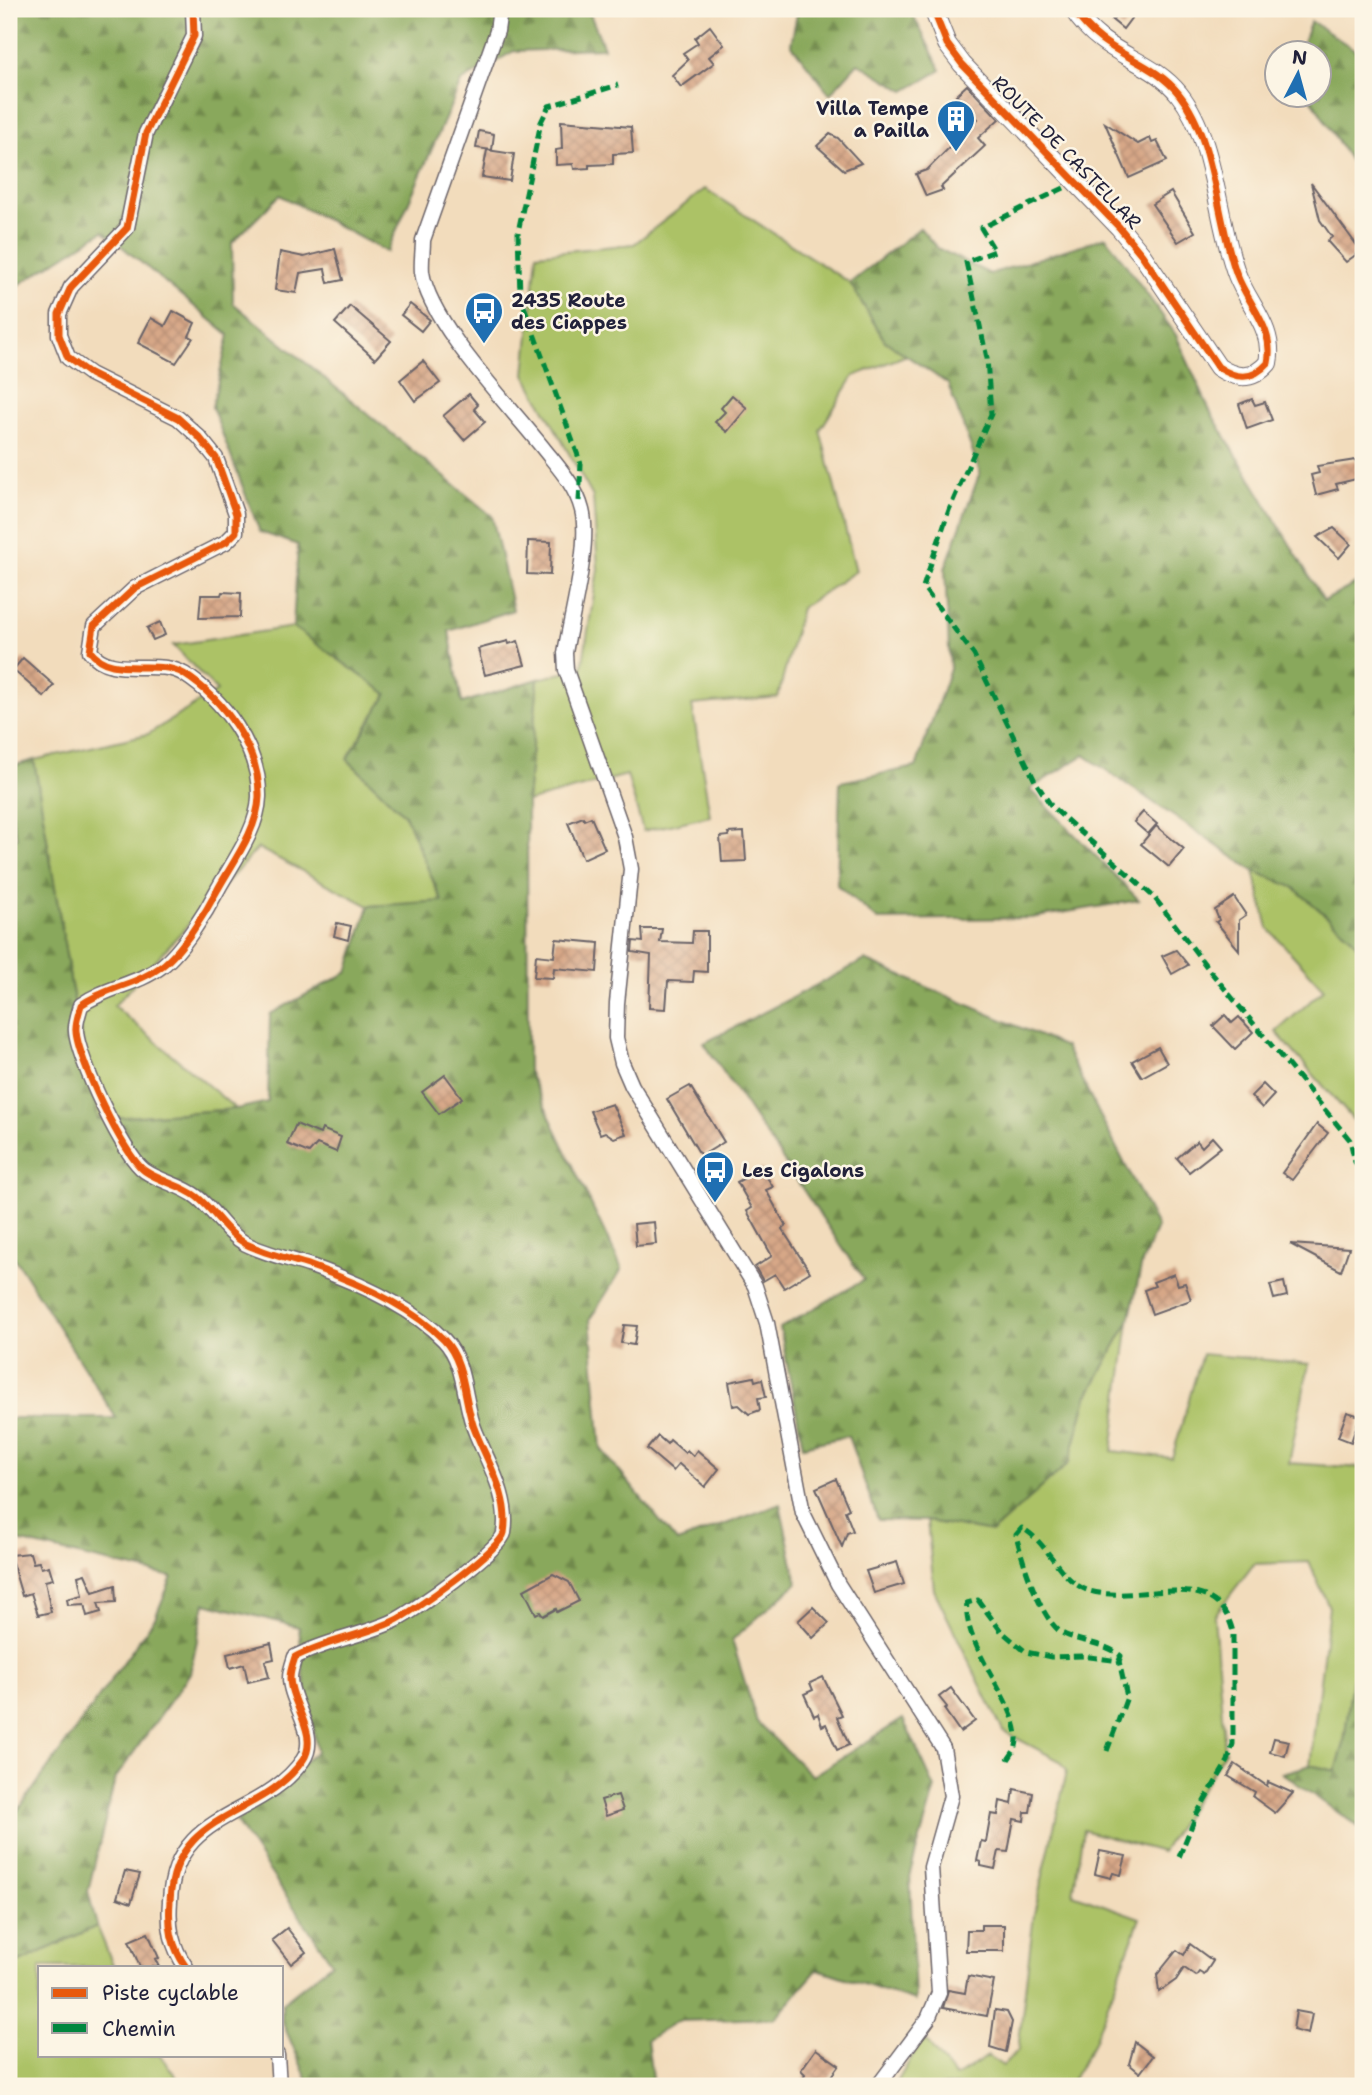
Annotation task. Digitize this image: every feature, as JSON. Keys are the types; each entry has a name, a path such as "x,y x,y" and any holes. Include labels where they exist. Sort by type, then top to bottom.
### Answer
{"street":[{"path":"186,1966 168,1928 170,1883 187,1845 214,1821 279,1786 305,1758 307,1733 290,1678 295,1657 320,1643 395,1621 486,1557 504,1536 504,1498 471,1421 460,1368 447,1343 422,1319 335,1275 247,1245 231,1234 216,1214 194,1195 145,1171 131,1158 101,1098 80,1051 75,1029 81,1005 96,994 138,981 164,965 206,911 251,830 259,798 256,774 245,744 223,705 204,688 180,672 161,666 111,666 97,661 90,652 94,626 114,607 135,589 226,542 236,532 236,514 216,458 199,437 178,418 90,374 68,358 59,335 59,314 71,287 127,228 146,133 194,36 192,9"},
{"path":"500,9 497,31 423,240 422,273 434,306 458,342 560,469 576,492 583,512 584,539 565,653 566,670 625,836 631,869 617,1003 616,1038 622,1063 632,1086 755,1286 767,1323 803,1513 838,1584 943,1748 949,1774 951,1797 931,1867 939,1993 928,2019 877,2086"},
{"name":"ROUTE DE CASTELLAR","path":"933,9 947,44 962,64 1119,227 1142,255 1218,367 1237,377 1255,375 1268,363 1270,342 1238,276 1200,132 1180,95 1161,77 1111,49 1086,30 1073,9"},
{"path":"277,2056 279,2086"}],"green space":[{"path":"9,9 588,9 604,48 514,51 461,82 387,252 280,195 232,243 233,303 492,516 513,610 449,631 462,703 538,679 527,802 528,1071 622,1269 590,1319 601,1449 677,1542 780,1504 797,1583 732,1640 757,1722 812,1776 903,1719 935,1788 910,1873 915,2001 818,1969 775,2018 677,2021 647,2040 653,2086 546,2086 544,2083 537,2086 310,2086 284,2026 284,2001 332,1963 236,1822 317,1751 303,1671 299,1627 205,1603 190,1673 115,1779 88,1891 97,1926 9,1967 9,1823 155,1618 172,1577 9,1539 9,1418 116,1418 9,1249 9,839 17,838 9,808 9,767 34,760 71,985 98,1119 236,1109 268,1102 270,1014 348,972 369,906 442,901 405,815 347,759 387,694 293,627 298,545 260,532 212,407 229,335 103,231 9,291"},
{"path":"798,9 910,9 941,70 905,91 858,63 830,94 791,44"},
{"path":"1311,21 1363,55 1363,173 1357,172 1317,108 1334,108 1334,38 1304,38"},
{"path":"705,189 850,283 885,341 907,355 854,376 820,430 856,571 801,608 778,697 692,705 710,816 643,831 627,775 527,802 538,679 582,668 598,569 593,497 525,374 537,254 634,244"},
{"path":"920,228 937,248 990,274 1106,237 1176,335 1210,411 1324,601 1363,580 1363,954 1350,936 1293,887 1254,871 1084,755 1030,789 1139,900 1031,918 878,920 837,885 840,782 916,767 950,669 945,569 980,472 948,384 885,341 850,283"},
{"path":"293,627 387,694 347,759 405,815 442,902 369,906 258,848 114,1006 236,1109 98,1119 71,985 34,760 148,734 217,691 173,645"},
{"path":"1254,871 1293,887 1350,936 1363,954 1363,1131 1276,1032 1324,989 1268,928"},
{"path":"865,960 1065,1047 1157,1227 1142,1263 1129,1321 1087,1397 1069,1463 992,1532 927,1521 878,1520 848,1436 803,1446 780,1328 864,1280 704,1043"},
{"path":"1129,1321 1112,1451 1172,1458 1202,1354 1309,1364 1289,1463 1363,1468 1363,1682 1352,1679 1344,1743 1336,1771 1310,1765 1329,1607 1309,1562 1254,1564 1214,1616 1225,1751 1162,1852 1083,1830 1073,1894 1140,1918 1094,2042 1069,2086 895,2086 923,2037 955,2077 988,2056 1003,2066 1018,2050 1034,1914 1067,1771 1060,1761 1003,1731 934,1590 927,1521 992,1532 1069,1463 1087,1397"},
{"path":"1352,1678 1363,1682 1363,1830 1282,1773 1310,1765 1336,1771 1344,1743"},
{"path":"97,1926 114,1966 38,1966 38,2056 161,2056 183,2086 24,2086 9,2071 9,1967"}],"building":[{"path":"1121,9 1138,9 1123,29 1112,20"},
{"path":"710,26 724,45 709,57 714,63 681,87 672,75 688,60 683,53 698,43 695,38"},
{"path":"967,85 999,119 978,138 985,146 941,187 943,190 926,196 916,174 927,170 978,119 956,95"},
{"path":"561,121 631,127 633,153 613,154 613,164 589,165 589,168 574,169 573,164 556,165 556,150 562,149"},
{"path":"1105,123 1138,144 1150,138 1152,143 1157,141 1167,161 1129,178"},
{"path":"479,131 494,134 492,150 476,148"},
{"path":"830,134 838,138 861,163 844,170 817,146"},
{"path":"487,150 514,154 510,181 482,177"},
{"path":"1311,183 1361,251 1346,262 1327,241 1332,237 1320,220"},
{"path":"1171,192 1195,232 1178,242 1152,204"},
{"path":"335,249 343,280 328,283 325,269 300,273 296,293 275,290 280,252 304,257"},
{"path":"410,304 430,320 421,331 401,315"},
{"path":"350,306 391,341 375,359 335,323"},
{"path":"173,311 195,323 189,336 193,338 176,363 138,343 151,318 165,326"},
{"path":"423,361 440,383 415,401 400,380"},
{"path":"469,394 478,405 474,409 485,422 464,440 443,416"},
{"path":"732,395 747,408 727,432 715,422 725,412 721,408"},
{"path":"1252,399 1255,405 1265,402 1272,420 1247,429 1239,404"},
{"path":"1356,460 1360,478 1336,484 1338,489 1316,495 1311,475 1319,473 1317,466"},
{"path":"1334,528 1351,544 1339,558 1317,537"},
{"path":"528,541 551,542 550,575 527,574"},
{"path":"222,592 241,593 240,617 199,618 201,595 221,595"},
{"path":"160,622 165,635 153,640 147,628"},
{"path":"508,641 509,644 518,641 525,665 485,675 478,649"},
{"path":"23,658 54,685 44,697 13,670"},
{"path":"1143,812 1157,824 1148,834 1134,822"},
{"path":"583,817 584,820 591,817 605,849 583,859 568,823"},
{"path":"1156,826 1184,849 1169,867 1141,844"},
{"path":"744,832 746,861 722,862 720,837 729,836 728,833"},
{"path":"1234,897 1246,915 1239,920 1239,950 1216,922 1219,920 1215,910"},
{"path":"337,923 351,926 348,940 334,936"},
{"path":"642,929 662,929 660,942 692,943 693,931 707,931 707,972 694,971 693,982 668,981 666,1009 649,1008 651,955 632,952 633,941 643,942"},
{"path":"556,939 599,943 597,972 554,968 553,978 534,977 536,955 554,957"},
{"path":"1176,950 1188,965 1172,974 1162,956"},
{"path":"1225,1015 1232,1023 1239,1017 1253,1032 1235,1049 1213,1026"},
{"path":"1158,1047 1167,1063 1142,1077 1132,1061"},
{"path":"445,1075 462,1098 439,1114 422,1092"},
{"path":"1263,1084 1274,1095 1262,1108 1251,1096"},
{"path":"690,1086 724,1142 701,1156 667,1099"},
{"path":"612,1104 626,1134 614,1138 605,1132 600,1134 590,1111"},
{"path":"296,1124 320,1134 322,1129 341,1137 336,1152 317,1144 309,1153 287,1144"},
{"path":"1317,1124 1328,1133 1292,1180 1282,1173"},
{"path":"1212,1137 1221,1147 1189,1172 1177,1158 1197,1141 1202,1147"},
{"path":"762,1169 773,1187 766,1190 786,1226 782,1229 810,1272 784,1288 775,1274 763,1281 755,1267 772,1256 747,1211 752,1208 737,1182"},
{"path":"654,1222 656,1244 636,1246 634,1224"},
{"path":"1290,1244 1349,1248 1341,1271"},
{"path":"1174,1274 1178,1285 1185,1283 1191,1300 1152,1314 1144,1290 1155,1286 1153,1282"},
{"path":"1284,1282 1287,1296 1274,1299 1270,1285"},
{"path":"624,1325 637,1326 634,1345 621,1343"},
{"path":"754,1377 755,1381 762,1379 766,1397 758,1398 760,1410 749,1414 739,1405 733,1406 729,1382"},
{"path":"1347,1412 1360,1416 1351,1442 1338,1437"},
{"path":"658,1436 667,1444 670,1440 685,1453 687,1450 693,1456 697,1450 719,1469 705,1487 679,1464 673,1471 647,1449"},
{"path":"836,1479 849,1509 845,1511 853,1531 847,1533 842,1547 816,1488"},
{"path":"30,1553 33,1563 39,1562 41,1568 49,1566 53,1579 45,1581 51,1612 38,1615 31,1593 22,1596 10,1555"},
{"path":"897,1562 904,1584 874,1593 866,1571"},
{"path":"85,1574 93,1592 115,1585 116,1602 98,1603 101,1612 87,1616 84,1604 68,1605 67,1599 82,1595 78,1576"},
{"path":"553,1574 569,1582 579,1601 557,1612 556,1609 543,1616 540,1612 536,1614 524,1590"},
{"path":"813,1607 829,1623 813,1638 798,1621"},
{"path":"271,1643 274,1659 265,1661 269,1677 248,1682 244,1664 230,1668 227,1654"},
{"path":"823,1677 842,1715 837,1717 849,1745 837,1750 826,1724 822,1726 818,1714 814,1716 804,1694 813,1690 810,1683"},
{"path":"951,1688 975,1721 960,1732 939,1697"},
{"path":"1274,1738 1289,1741 1285,1756 1270,1752"},
{"path":"1235,1764 1267,1786 1268,1782 1293,1793 1275,1813 1253,1797 1255,1792 1228,1776"},
{"path":"1014,1789 1033,1793 1030,1812 1025,1812 1024,1821 1014,1819 1008,1852 999,1851 995,1869 981,1866 981,1862 977,1861 981,1841 986,1842 991,1814 998,1815 1000,1801 1012,1804"},
{"path":"618,1795 623,1810 606,1816 601,1800"},
{"path":"1100,1851 1126,1856 1121,1875 1113,1873 1111,1878 1095,1874"},
{"path":"125,1871 140,1874 131,1903 117,1898"},
{"path":"981,1925 1004,1925 1004,1951 966,1951 967,1930 981,1930"},
{"path":"287,1928 306,1952 291,1964 272,1940"},
{"path":"148,1933 159,1958 155,1959 158,1966 140,1966 129,1941"},
{"path":"1190,1944 1213,1961 1204,1975 1199,1972 1196,1976 1184,1968 1176,1980 1159,1992 1157,1975 1177,1950 1184,1955"},
{"path":"968,1976 994,1981 987,2016 943,2008 948,1990 965,1993"},
{"path":"995,2010 1007,2012 1012,2022 1006,2052 990,2047"},
{"path":"1296,2011 1312,2014 1308,2034 1293,2030"},
{"path":"1135,2042 1153,2056 1140,2073 1129,2064"},
{"path":"816,2049 839,2065 824,2086 801,2086 805,2074 801,2070"}],"marked path":[{"path":"579,501 581,464 520,295 518,232 541,122 549,106 618,85"},
{"path":"1064,188 981,228 995,251 966,262 987,358 991,414 949,510 923,587 974,655 1035,781 1052,807 1154,897 1210,971 1350,1140 1355,1162 1363,1172"},
{"path":"1008,1760 1015,1748 1017,1732 1012,1716 974,1639 968,1620 967,1603 978,1600 1001,1631 1026,1652 1051,1657 1083,1656 1119,1661 1121,1656 1109,1648 1066,1635 1048,1619 1028,1575 1019,1546 1016,1535 1022,1528 1039,1542 1069,1578 1087,1590 1106,1594 1192,1592 1210,1598 1224,1611 1233,1632 1233,1744 1228,1761 1197,1813 1179,1857"},
{"path":"1107,1751 1127,1697 1119,1661"}],"cycle path":[{"path":"185,1966 174,1943 169,1910 175,1871 187,1849 203,1832 222,1818 285,1780 303,1760 307,1750 306,1730 291,1688 290,1675 295,1657 319,1646 382,1626 418,1606 488,1552 504,1533 505,1520 501,1494 472,1422 461,1372 444,1340 399,1305 364,1287 246,1244 232,1234 197,1197 145,1171 136,1162 114,1127 78,1044 76,1028 81,1005 162,966 185,941 244,845 258,809 258,779 246,743 225,711 212,697 198,684 173,669 122,667 99,660 90,651 94,626 135,588 226,542 236,532 236,514 216,458 199,437 178,418 90,374 68,358 59,335 59,314 71,287 127,228 146,133 194,36 193,9"},
{"path":"933,9 947,44 962,64 1119,227 1142,255 1218,367 1238,376 1256,373 1268,363 1268,339 1237,275 1208,157 1191,113 1179,94 1167,82 1098,37 1073,9"}],"place":[{"name":"Villa Tempe a Pailla","path":"956,153"},
{"name":"2435 Route des Ciappes","path":"484,345"},
{"name":"Les Cigalons","path":"715,1204"}]}
